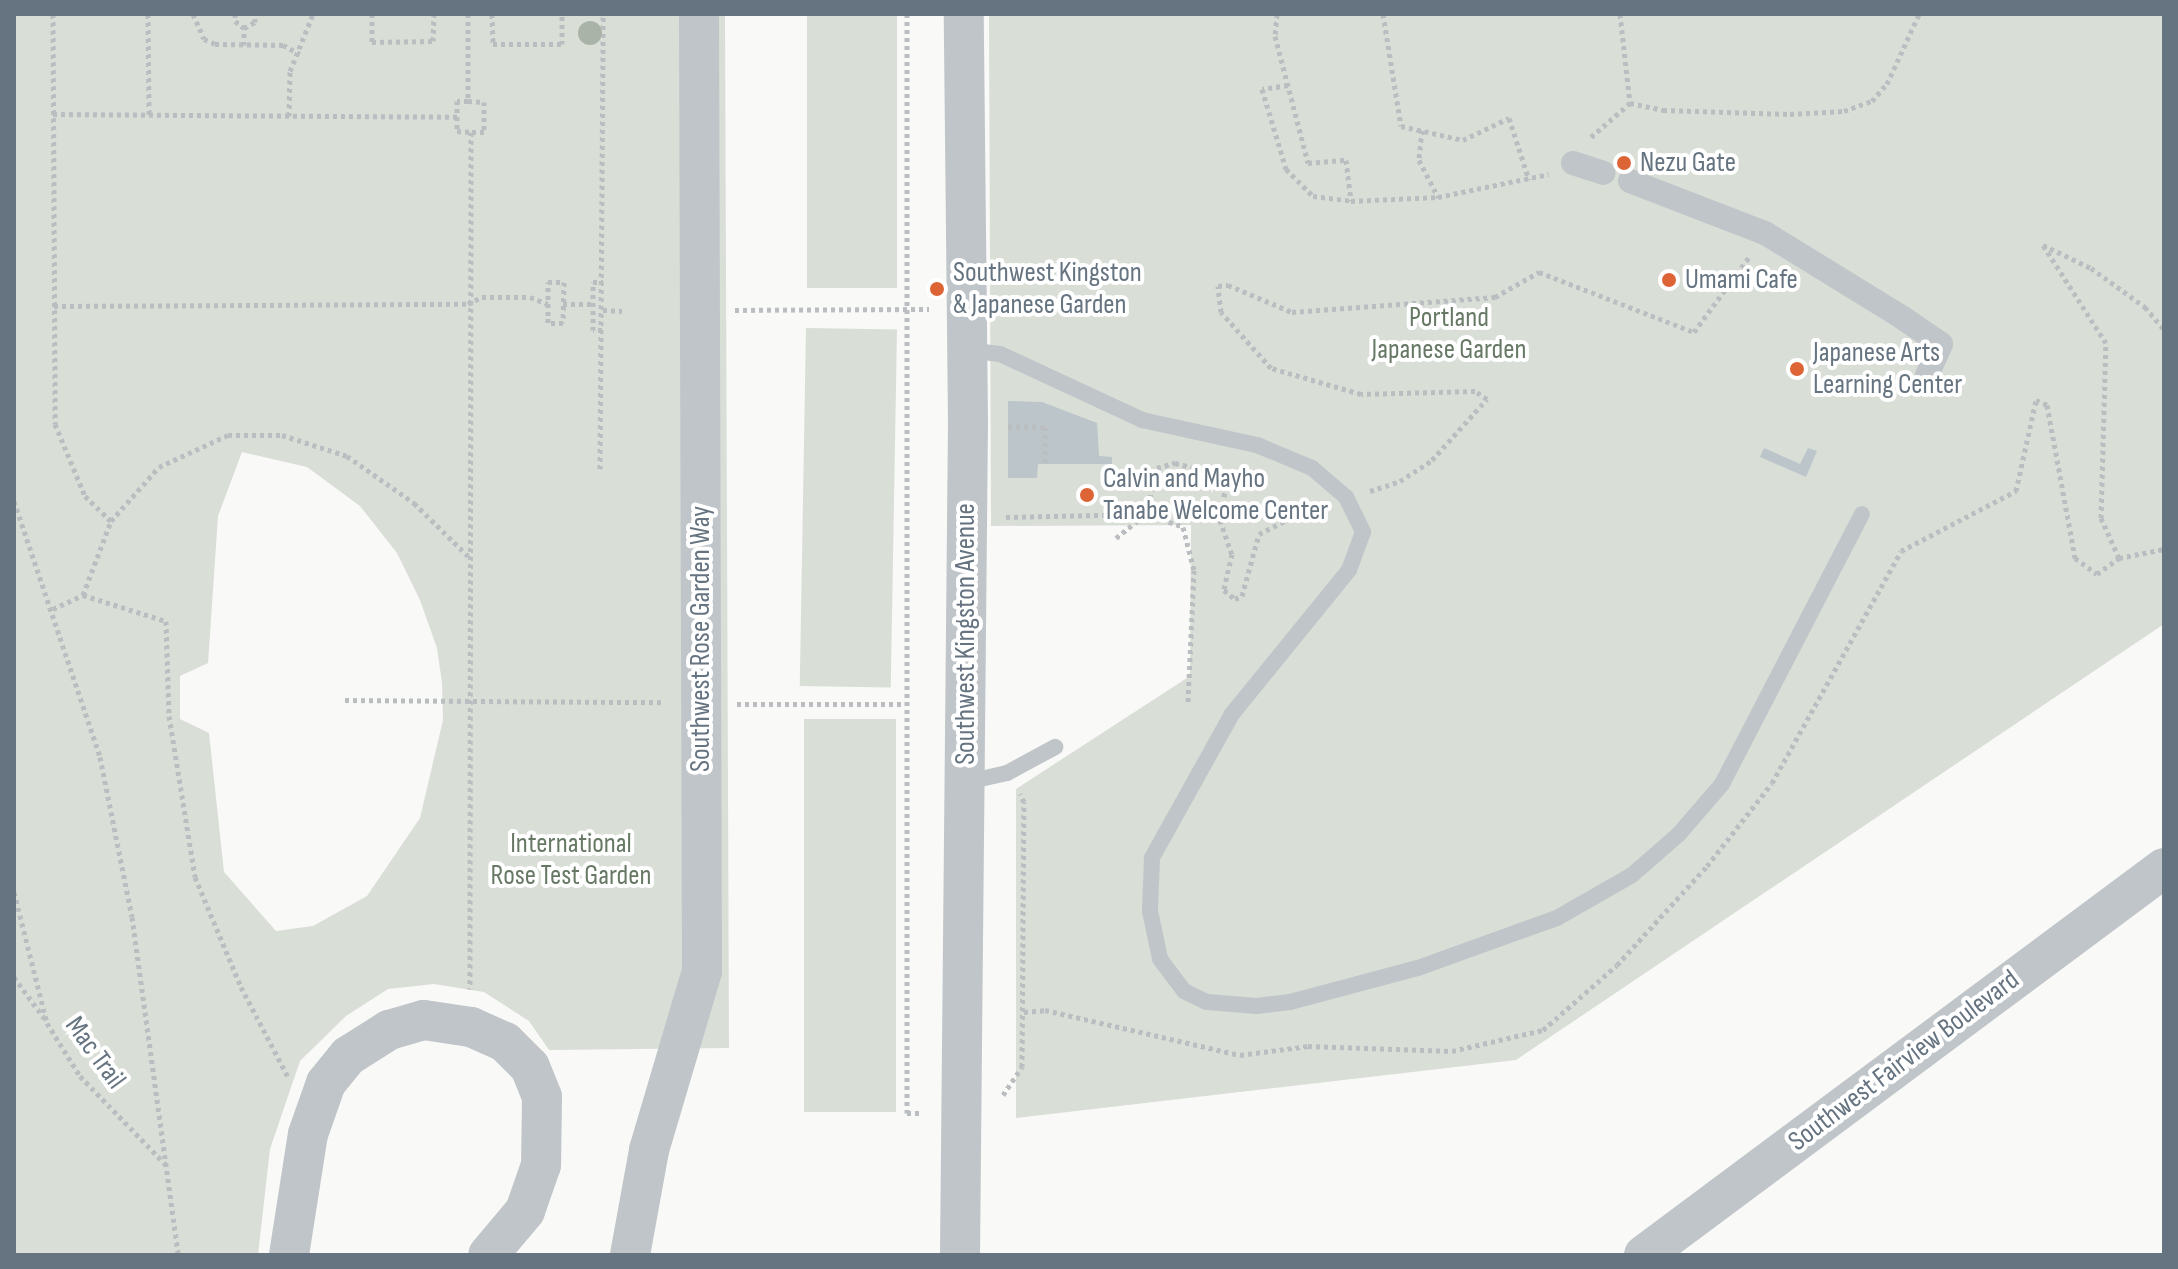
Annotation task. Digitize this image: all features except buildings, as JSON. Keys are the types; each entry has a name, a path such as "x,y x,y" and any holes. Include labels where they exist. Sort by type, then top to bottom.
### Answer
{"street":[{"name":"Southwest Rose Garden Way","path":"630,1255 649,1150 702,971 699,14"},
{"name":"Southwest Kingston Avenue","path":"960,1255 967,350 964,14"},
{"path":"1573,163 1603,173"},
{"path":"1630,181 1765,233 1941,344 1927,376"},
{"name":"Southwest Fairview Boulevard","path":"1644,1255 2164,868"},
{"path":"289,1255 308,1134 326,1083 348,1056 389,1030 424,1020 471,1027 505,1042 530,1067 542,1097 545,1129 541,1165 525,1211 488,1255"}],"lane":[{"path":"967,350 1000,354 1142,420 1257,445 1312,468 1346,497 1363,532 1358,557 1232,714 1152,858 1150,911 1160,959 1184,991 1207,1002 1257,1006 1290,1002 1418,968 1557,918 1632,875 1679,834 1722,784 1862,514"},
{"path":"965,783 1007,773 1055,747"}],"path":[{"path":"53,14 55,424 85,496 111,521"},
{"path":"148,14 149,116"},
{"path":"193,14 204,39 244,45 283,45 300,54"},
{"path":"235,14 235,21 244,28"},
{"path":"244,28 255,22 255,14"},
{"path":"289,116 290,71 300,54 313,14"},
{"path":"372,14 372,42 433,41 434,14"},
{"path":"468,14 468,101"},
{"path":"492,14 493,44 562,44 562,14"},
{"path":"600,469 603,14"},
{"path":"907,14 904,704 907,1113 920,1113"},
{"path":"1277,14 1275,36 1308,163 1346,160 1351,201"},
{"path":"1383,14 1401,126 1463,140 1509,118 1529,180"},
{"path":"1620,14 1630,103"},
{"path":"1288,85 1262,89 1286,169 1313,196 1351,201 1438,197 1529,180 1573,163 1592,136 1630,103 1699,112 1844,111 1872,101 1887,84 1919,14"},
{"path":"244,28 244,45"},
{"path":"457,101 468,101 484,102 484,132 457,131 457,101"},
{"path":"53,114 457,117"},
{"path":"1422,130 1419,160 1438,197"},
{"path":"471,132 468,304 471,1027"},
{"path":"1116,538 1146,514 1157,468 1175,463 1218,474 1226,485 1220,520 1232,554 1224,590 1235,599 1242,596 1259,534 1310,507 1400,481 1432,460 1487,399 1475,391 1361,394 1271,368 1221,312 1218,286 1228,285 1292,312 1495,297 1539,272 1694,332 1704,326 1765,233"},
{"path":"548,282 564,282 563,304 563,323 548,323 548,282"},
{"path":"603,282 593,282 593,330 603,330"},
{"path":"54,306 468,304 482,297 530,297 548,304"},
{"path":"563,304 593,304"},
{"path":"722,310 907,309"},
{"path":"603,310 622,311"},
{"path":"1008,427 1045,427 1045,464"},
{"path":"83,595 111,521 159,467 196,446 228,435 282,435 347,456 414,503 468,557"},
{"path":"14,501 53,609 100,757 132,917 170,1169 178,1255"},
{"path":"1006,517 1146,514 1183,527 1194,570 1188,704"},
{"path":"2119,558 2164,549"},
{"path":"53,609 83,595 166,621 169,716 195,877 266,1041 296,1089 318,1107"},
{"path":"345,700 669,702"},
{"path":"730,704 904,704"},
{"path":"1003,1095 1022,1067 1024,802 1017,790"},
{"name":"Mac Trail","path":"14,892 47,1023 80,1076 170,1169"},
{"path":"14,977 47,1023"}],"green space":[{"name":"International Rose Test Garden","path":"14,14 725,14 729,1048 549,1050 529,1021 484,992 434,984 388,989 346,1016 300,1061 270,1149 258,1255 14,1255","holes":["242,452 307,467 360,506 397,553 420,600 437,648 443,720 420,818 367,896 313,926 276,931 224,872 209,733 180,719 180,676 208,663 218,516"]},
{"path":"807,14 897,14 897,288 807,288"},
{"name":"Portland Japanese Garden","path":"989,14 2164,14 2164,624 1516,1060 1016,1118 1016,789 1190,676 1191,525 991,526"},
{"path":"806,328 897,330 891,688 800,686"},
{"path":"804,719 896,719 896,1112 804,1112"}],"shaded area":[{"path":"1008,401 1042,402 1097,423 1099,456 1112,457 1112,464 1038,464 1037,478 1008,478"},
{"path":"1764,448 1800,464 1808,448 1817,451 1806,477 1760,457"}],"place":[{"name":"Nezu Gate","path":"1624,163"},
{"name":"Umami Cafe","path":"1669,280"},
{"name":"Southwest Kingston & Japanese Garden","path":"937,289"},
{"name":"Japanese Arts Learning Center","path":"1797,369"},
{"name":"Calvin and Mayho Tanabe Welcome Center","path":"1087,495"}]}
